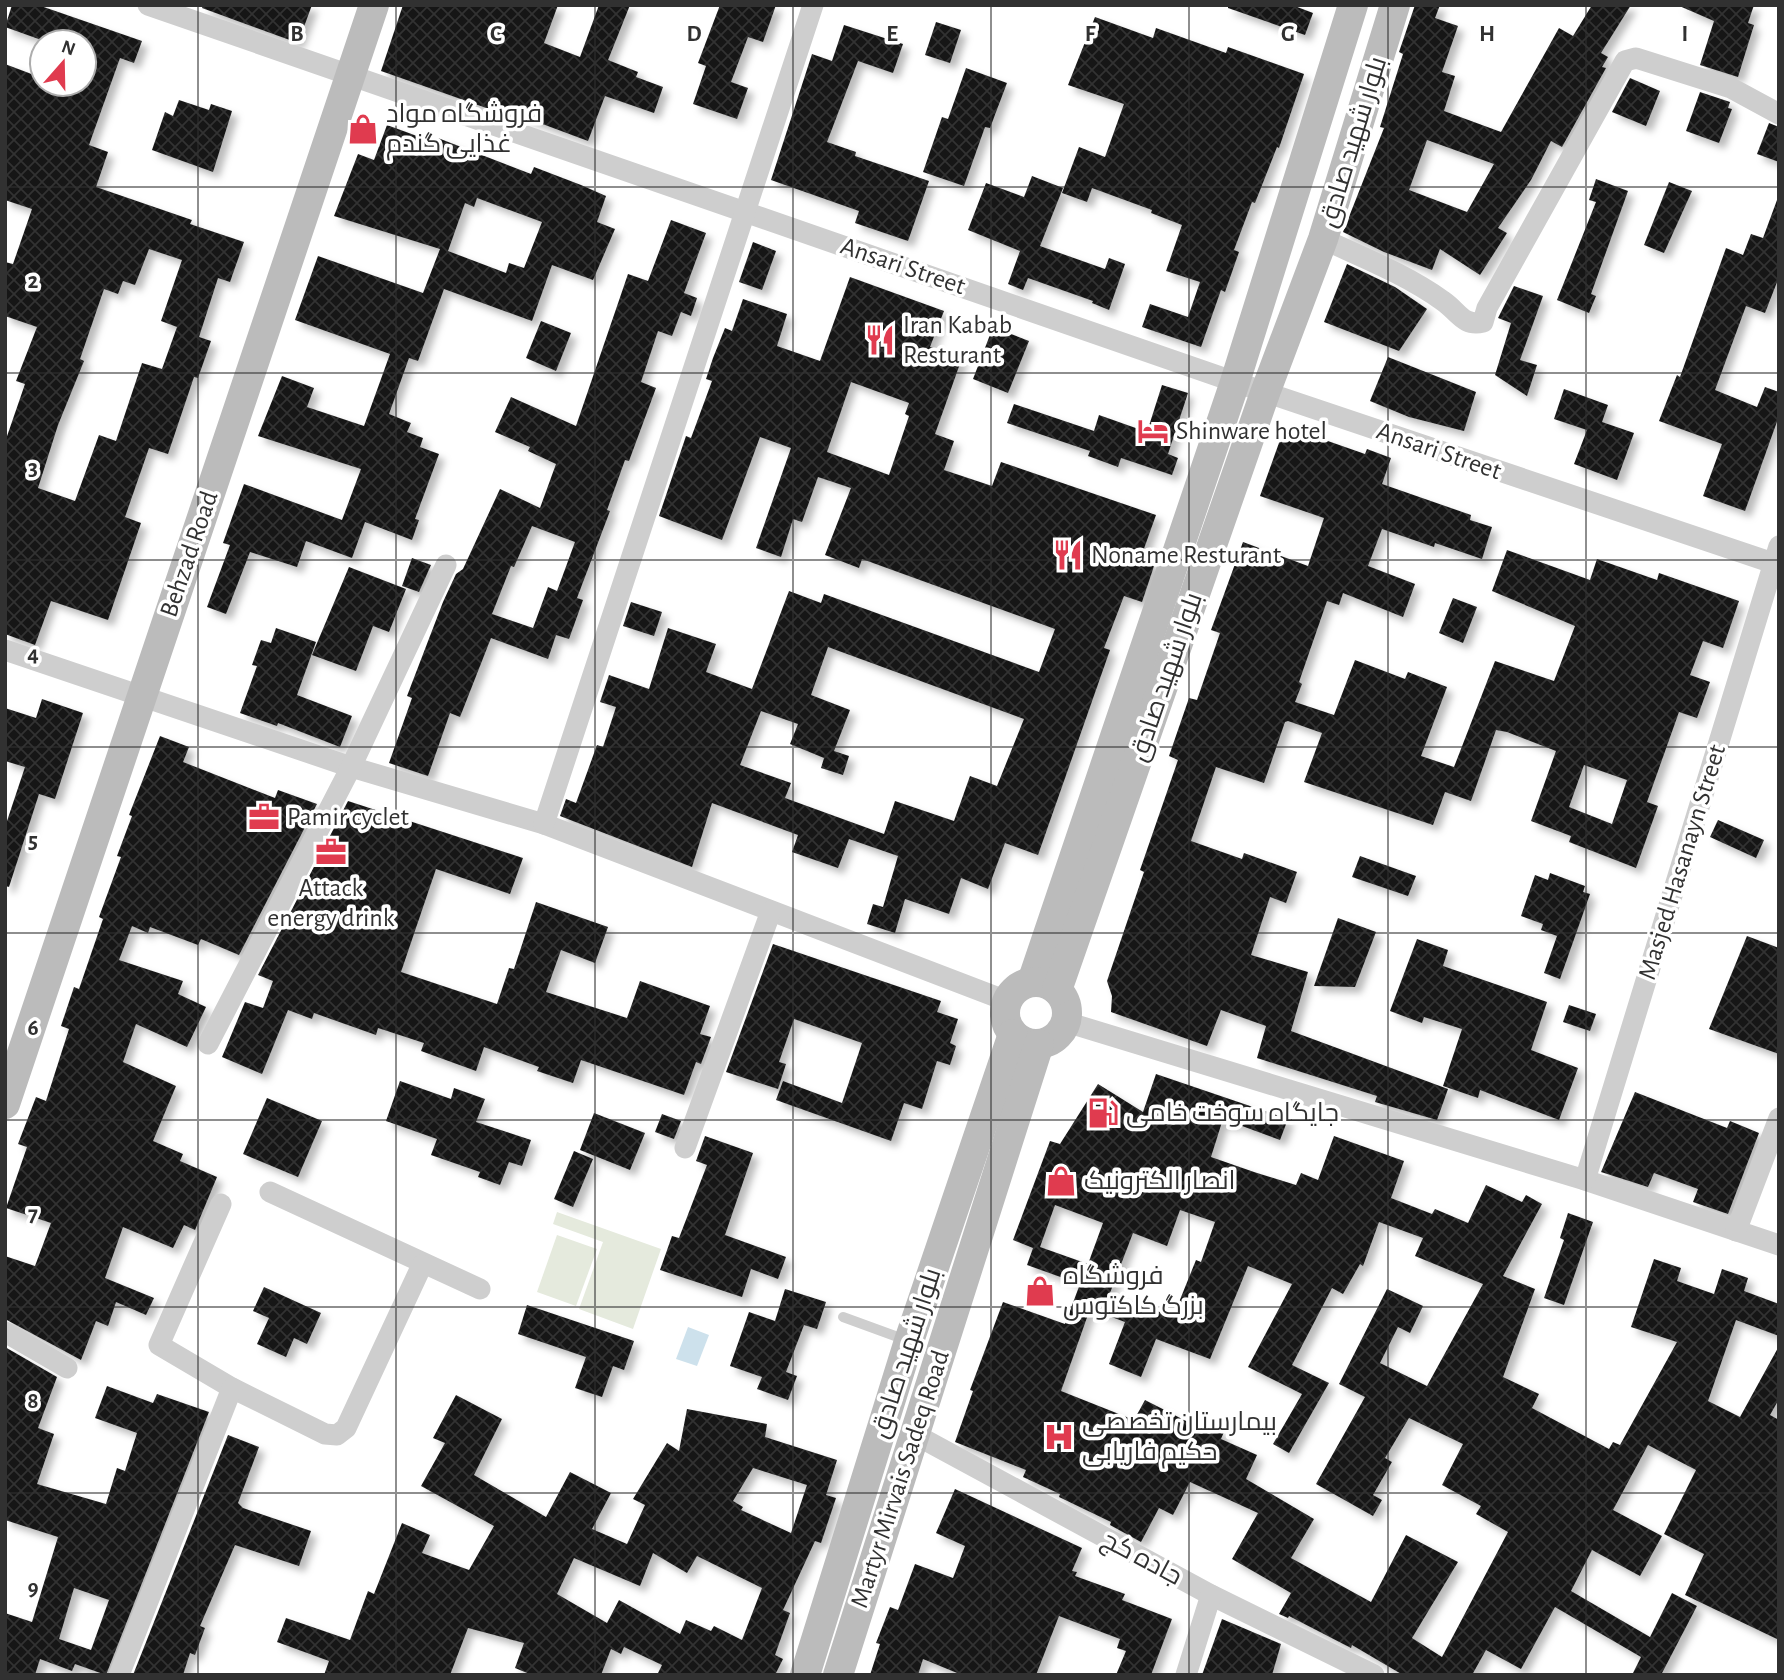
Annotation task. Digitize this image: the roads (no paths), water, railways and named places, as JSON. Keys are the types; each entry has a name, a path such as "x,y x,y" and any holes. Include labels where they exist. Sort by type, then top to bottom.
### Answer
{"main road":[{"name":"Behzad Road","path":"5,1104 374,5"},
{"name":"بلوار شهید صادق","path":"1045,986 1353,5"},
{"name":"بلوار شهید صادق","path":"1045,986 1324,239 1395,5"},
{"path":"1045,986 1067,1010 1066,1022 1056,1037 1026,1039 1005,1018 1007,1001 1017,989 1045,986"},
{"name":"بلوار شهید صادق","path":"805,1675 909,1341 1026,1039"},
{"name":"Martyr Mirvais Sadeq Road","path":"838,1675 914,1434 1026,1039"}],"street":[{"name":"Ansari Street","path":"148,5 748,211 1265,393 1777,558"},
{"path":"544,824 748,211 813,5"},
{"path":"1324,239 1412,281 1446,303 1459,318 1474,324 1483,322 1487,308 1625,61 1636,58 1731,88 1779,114"},
{"name":"Masjed Hasanayn Street","path":"1585,1180 1777,558"},
{"path":"208,1044 351,767 446,565"},
{"path":"5,650 351,767 544,824 1007,1001"},
{"path":"685,1148 771,911"},
{"path":"1066,1022 1585,1180 1779,1245"},
{"path":"1736,1230 1779,1118"},
{"path":"270,1192 422,1265 480,1289"},
{"path":"221,1204 159,1345 232,1388 325,1434 337,1435 346,1428 422,1265"},
{"path":"5,1332 67,1368"},
{"path":"119,1675 232,1388"},
{"name":"جاده کج","path":"914,1434 1212,1595 1374,1675"},
{"path":"1186,1675 1212,1595"}],"lane":[{"path":"843,1317 909,1341"}],"water":[{"path":"688,1327 709,1335 697,1366 676,1359"}],"place":[{"name":"فروشگاه مواد غذایی گندم","path":"363,129"},
{"name":"Iran Kabab Resturant","path":"880,340"},
{"name":"Shinware hotel","path":"1153,431"},
{"name":"Noname Resturant","path":"1068,555"},
{"name":"Pamir cyclet","path":"264,817"},
{"name":"Attack energy drink","path":"331,852"},
{"name":"جایگاه سوخت خامی","path":"1103,1113"},
{"name":"انصار الکترونیک","path":"1061,1181"},
{"name":"فروشگاه بزرگ کاکتوس","path":"1040,1291"},
{"name":"بیمارستان تخصصی حکیم فاریابی","path":"1059,1437"}]}
